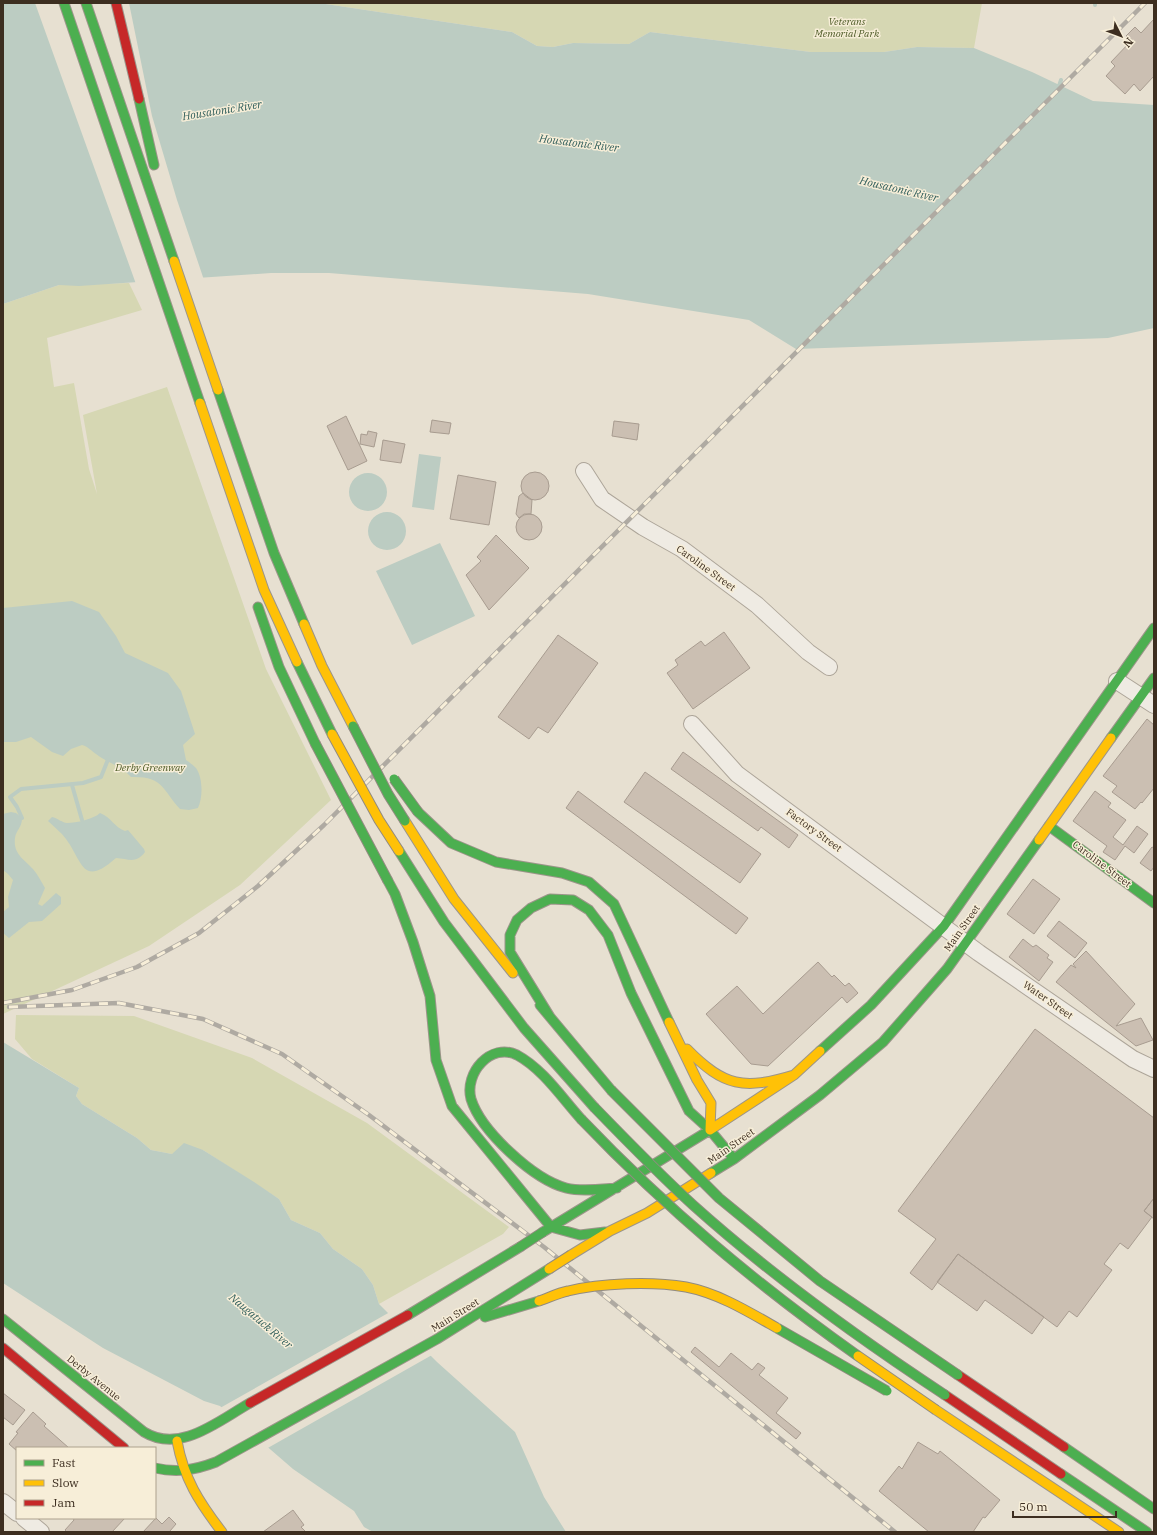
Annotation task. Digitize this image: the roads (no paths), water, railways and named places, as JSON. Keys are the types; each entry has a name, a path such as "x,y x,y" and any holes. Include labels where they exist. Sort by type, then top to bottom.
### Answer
{"main road":[{"path":"54,3 72,30"},
{"path":"64,3 264,590 316,705 379,820 444,922 524,1028 594,1107 664,1178 738,1244 838,1322 1147,1532"},
{"path":"86,3 277,560 322,666 388,794 454,899 550,1017 612,1090 719,1198 820,1281 1154,1509"},
{"path":"116,3 156,174"},
{"path":"158,186 164,231"},
{"path":"221,465 243,558"},
{"path":"254,595 279,668 315,743 395,894 413,942 430,996 436,1060 452,1106 547,1229 580,1235 610,1231"},
{"name":"Main Street","path":"205,1429 409,1314 547,1229 617,1188 794,1075 875,1001 944,926 1154,628"},
{"name":"Main Street","path":"183,1471 201,1468 216,1462 437,1339 610,1231 647,1213 734,1159 820,1095 883,1042 947,969 964,942 1048,826 1147,701 1154,678"},
{"path":"353,726 418,812 451,843 496,862 562,873 589,882 614,904 698,1080 711,1102 710,1130"},
{"name":"Caroline Street","path":"1048,826 1154,903"},
{"path":"550,1017 510,952 510,935 517,920 531,908 550,899 573,900 589,910 608,935 632,993 689,1111 710,1130 734,1159"},
{"path":"676,1034 688,1050 706,1066 726,1079 752,1085 769,1083 794,1075"},
{"path":"617,1188 566,1188 549,1182 534,1173 501,1142 476,1109 471,1099 470,1080 474,1070 481,1061 489,1055 506,1052 516,1055 544,1078 581,1119 672,1209 734,1262 814,1324 934,1413 1004,1456 1119,1532"},
{"path":"464,1322 504,1313 568,1290 628,1283 686,1287 717,1297 746,1310 897,1397"},
{"name":"Derby Avenue","path":"4,1322 150,1436 163,1441 177,1441 205,1429"},
{"path":"3,1348 123,1447"},
{"path":"918,1409 934,1413"},
{"path":"177,1441 183,1471 195,1497 222,1532"},
{"path":"156,1468 183,1471"}],"street":[{"name":"Caroline Street","path":"584,471 602,499 643,527 688,554 757,605 808,652 829,668"},
{"path":"1117,681 1147,701"},
{"name":"Factory Street","path":"692,724 737,774 944,926"},
{"name":"Water Street","path":"944,926 964,942 1133,1059 1154,1069"},
{"path":"3,1502 16,1512"},
{"path":"25,1519 41,1532"}],"water":[{"name":"Housatonic River","path":"3,3 319,3 512,32 537,46 553,47 573,43 629,44 650,32 811,52 884,52 917,47 974,48 1032,72 1093,101 1154,105 1154,328 1108,338 796,349 749,320 588,294 329,273 271,273 79,286 59,285 3,304"},
{"path":"419,454 441,457 434,510 412,507"},
{"path":"364,473 372,473 382,478 386,485 386,499 382,506 372,511 364,511 354,506 352,503 349,496 349,488 354,478 357,476"},
{"path":"383,512 391,512 398,515 403,520 406,531 403,542 398,547 391,550 383,550 376,547 371,542 368,535 368,527 371,520 376,515"},
{"path":"440,543 475,616 412,645 376,571"},
{"path":"72,601 99,612 116,636 125,653 168,673 181,691 195,734 183,745 186,760 196,768 200,777 201,793 198,808 189,810 180,809 156,781 142,777 131,777 123,770 82,745 71,749 63,756 52,752 31,737 16,742 3,742 3,608"},
{"path":"11,812 16,813 22,818 15,838 17,852 35,871 45,888 38,904 42,906 56,893 61,897 61,904 42,921 29,922 9,938 3,933 3,912 9,907 8,897 13,880 3,870 3,814"},
{"path":"100,813 121,829 125,831 128,830 144,849 145,852 142,856 132,860 116,858 105,867 96,871 90,871 80,863 64,836 48,821 52,817 65,823 71,823 89,819"},
{"name":"Naugatuck River","path":"3,1042 79,1088 76,1096 82,1104 137,1138 151,1150 172,1154 184,1143 203,1150 257,1184 279,1199 291,1220 320,1233 333,1249 362,1269 373,1285 379,1304 437,1362 515,1432 544,1497 566,1532 373,1532 364,1527 354,1511 293,1469 220,1406 204,1401 103,1348 3,1283"}],"waterway":[{"path":"1058,89 1061,80"},
{"path":"22,818 10,797 21,789 83,783 101,777 109,757"},
{"path":"72,785 82,820"}],"railway":[{"path":"3,1003 72,990 137,967 199,933 258,886 324,825 1145,3"},
{"path":"9,1007 119,1003 203,1019 282,1054 369,1115 544,1247 895,1532"}],"park label":[{"name":"Veterans Memorial Park","path":"847,26"},
{"name":"Derby Greenway","path":"150,767"}]}
